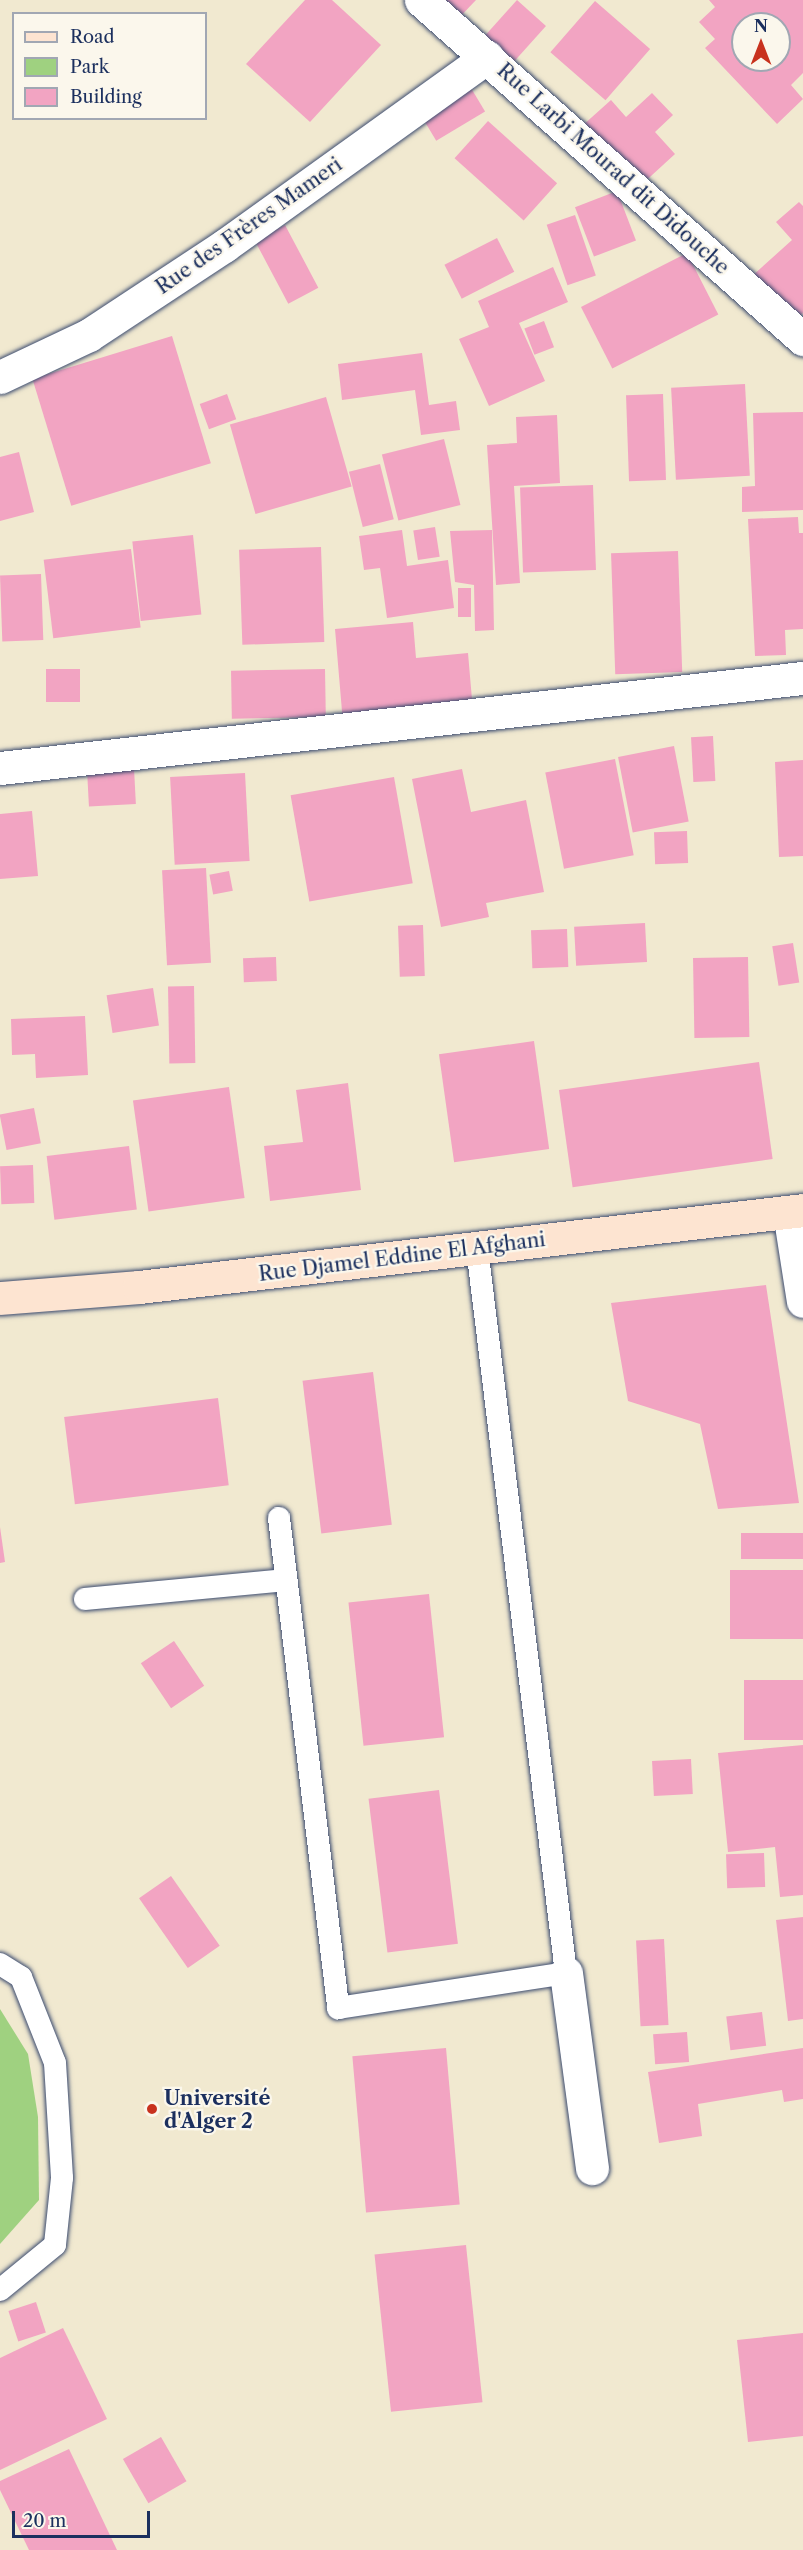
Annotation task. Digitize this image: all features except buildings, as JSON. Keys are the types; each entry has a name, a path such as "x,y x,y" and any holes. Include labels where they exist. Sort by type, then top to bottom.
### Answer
{"main road":[{"name":"Rue Djamel Eddine El Afghani","path":"0,1298 139,1287 796,1211"}],"street":[{"name":"Rue Larbi Mourad dit Didouche","path":"421,0 803,339"},
{"name":"Rue des Frères Mameri","path":"0,377 89,335 225,246 487,57"},
{"path":"0,768 803,678"},
{"path":"796,1211 803,1301"},
{"path":"566,1973 592,2168"}],"lane":[{"path":"279,1518 338,2008 566,1973 477,1248"},
{"path":"85,1599 286,1580"},
{"path":"0,1964 21,1977 55,2063 62,2178 55,2245 0,2290"}],"green space":[{"path":"0,2009 28,2054 38,2117 39,2200 0,2244"}],"place":[{"name":"Université d'Alger 2","path":"152,2109"}]}
